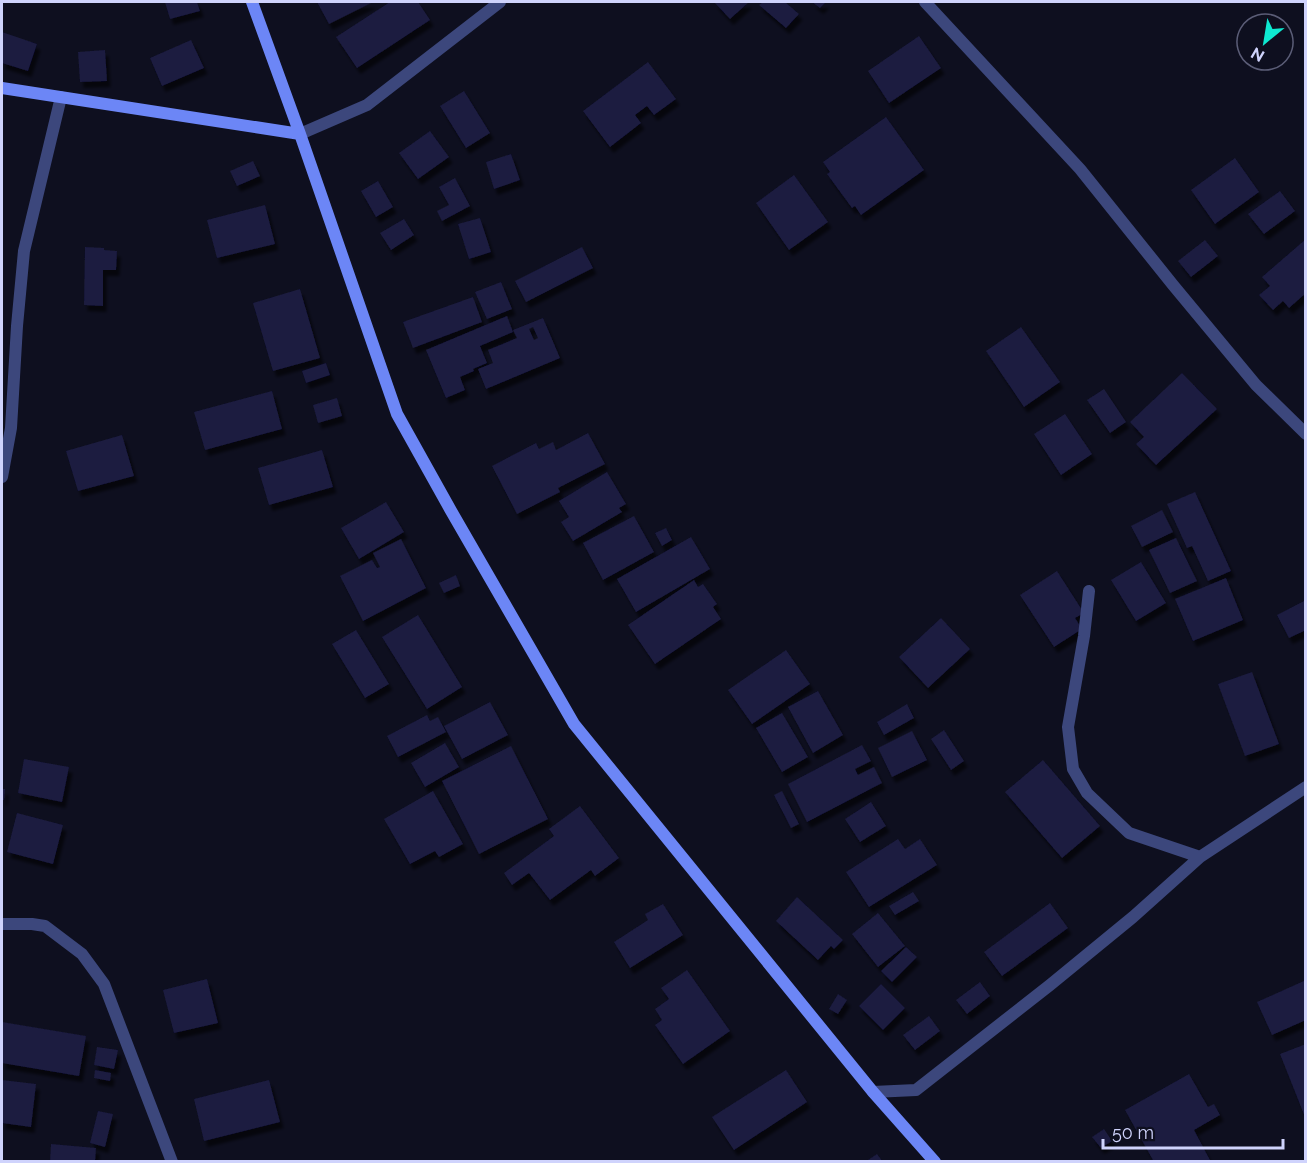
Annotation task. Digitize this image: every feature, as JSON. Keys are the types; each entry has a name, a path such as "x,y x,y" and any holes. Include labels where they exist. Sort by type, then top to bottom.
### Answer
{"main road":[{"path":"252,2 398,414 574,724 873,1092 935,1161"},
{"path":"2,88 300,134"}],"street":[{"path":"300,134 367,105 500,2"},
{"path":"925,2 1080,168 1256,385 1305,434"},
{"path":"2,477 11,428 24,251 61,97"},
{"path":"1089,591 1084,636 1068,727 1073,769 1087,793 1129,833 1200,857"},
{"path":"873,1092 916,1090 1133,917 1200,857 1305,787"},
{"path":"2,924 45,926 82,954 104,984 172,1161"}],"building":[{"path":"165,2 197,2 200,11 170,19"},
{"path":"317,2 373,2 329,24"},
{"path":"390,2 418,2 430,20 357,68 336,37"},
{"path":"714,2 749,2 730,19"},
{"path":"763,2 785,2 799,14 786,28 759,5"},
{"path":"812,2 826,2 820,8"},
{"path":"2,32 37,44 28,71 2,63"},
{"path":"919,36 941,68 889,103 868,71"},
{"path":"191,40 204,68 162,86 150,58"},
{"path":"105,50 107,81 80,82 78,52"},
{"path":"648,62 676,99 654,115 647,106 635,115 641,123 610,147 583,111"},
{"path":"464,91 490,133 466,148 440,106"},
{"path":"886,117 924,170 861,215 855,206 852,208 827,174 830,172 823,162"},
{"path":"430,131 449,157 418,179 399,153"},
{"path":"511,154 520,180 494,189 486,162"},
{"path":"1235,158 1259,192 1215,224 1191,190"},
{"path":"253,161 260,176 237,186 230,171"},
{"path":"794,175 828,222 789,250 756,203"},
{"path":"455,178 470,206 442,221 437,211 449,205 439,187"},
{"path":"378,181 393,207 376,217 361,191"},
{"path":"1280,191 1295,211 1264,234 1248,214"},
{"path":"265,205 275,244 217,258 207,220"},
{"path":"480,218 491,252 469,259 458,224"},
{"path":"404,219 414,235 391,250 380,233"},
{"path":"1306,239 1306,293 1289,308 1283,301 1273,310 1259,295 1270,286 1262,277"},
{"path":"1205,240 1218,256 1191,277 1178,261"},
{"path":"85,247 117,251 116,270 103,270 103,306 84,305"},
{"path":"582,247 593,268 526,302 515,281"},
{"path":"501,282 512,309 487,319 475,292"},
{"path":"300,289 320,358 273,371 253,303"},
{"path":"473,297 482,322 413,348 403,322"},
{"path":"507,316 513,332 480,346 487,363 460,377 465,390 446,398 426,350"},
{"path":"543,318 560,358 486,389 478,369 493,363 488,350 517,338 513,330","holes":["533,327 538,338 534,340 529,329"]},
{"path":"1021,327 1060,382 1024,407 986,351"},
{"path":"326,363 330,375 306,383 302,371"},
{"path":"1182,373 1217,409 1156,465 1136,444 1144,437 1130,422"},
{"path":"1104,389 1126,422 1110,433 1087,400"},
{"path":"272,391 282,429 205,450 194,412"},
{"path":"337,398 342,416 318,423 313,405"},
{"path":"1065,414 1092,454 1061,475 1034,434"},
{"path":"588,433 605,464 558,488 560,492 517,514 492,466 536,443 539,449 553,442 556,450"},
{"path":"122,435 134,476 78,491 66,451"},
{"path":"322,450 333,487 269,505 258,468"},
{"path":"607,472 626,504 619,508 622,512 573,541 561,522 569,517 559,501"},
{"path":"1195,492 1231,571 1208,581 1192,546 1187,548 1167,504"},
{"path":"386,502 404,532 359,559 341,528"},
{"path":"1162,510 1173,532 1142,547 1131,526"},
{"path":"634,516 654,552 603,580 583,543"},
{"path":"666,528 672,540 662,546 655,533"},
{"path":"691,537 710,569 636,612 617,579"},
{"path":"1176,538 1197,581 1170,593 1149,550"},
{"path":"401,539 426,588 363,621 340,576 372,560 377,568 380,567 373,553"},
{"path":"1141,562 1166,603 1136,621 1111,580"},
{"path":"1057,571 1084,613 1075,618 1082,629 1054,647 1020,595"},
{"path":"456,575 460,586 444,593 439,583"},
{"path":"1226,578 1243,620 1193,641 1175,599"},
{"path":"694,580 698,587 703,584 717,604 713,607 721,619 655,664 628,625"},
{"path":"1306,600 1306,630 1289,638 1277,615"},
{"path":"418,615 462,687 427,709 382,637"},
{"path":"941,618 970,649 928,688 899,657"},
{"path":"356,630 389,684 365,698 332,644"},
{"path":"786,650 810,684 752,724 728,690"},
{"path":"1252,672 1279,744 1245,756 1218,684"},
{"path":"818,691 843,735 813,753 788,707"},
{"path":"490,702 508,735 462,759 444,726"},
{"path":"907,704 914,718 884,735 877,722"},
{"path":"782,713 808,757 782,772 756,728"},
{"path":"427,715 430,721 438,717 446,732 398,757 387,736"},
{"path":"944,730 964,761 951,770 931,739"},
{"path":"912,731 927,760 892,777 878,748"},
{"path":"445,743 459,767 425,787 411,763"},
{"path":"862,745 871,761 855,769 858,775 874,767 882,783 807,822 788,784"},
{"path":"511,746 548,819 479,854 442,781"},
{"path":"24,759 69,767 62,802 18,793"},
{"path":"1043,760 1100,826 1062,858 1005,792"},
{"path":"2,789 5,789 4,800 2,800"},
{"path":"433,791 463,844 439,857 435,851 410,864 384,819"},
{"path":"782,791 799,824 791,828 774,795"},
{"path":"871,802 886,826 860,842 845,819"},
{"path":"580,806 619,858 595,876 591,870 550,900 529,873 512,885 504,873 554,836 549,829"},
{"path":"17,813 63,825 53,864 7,852"},
{"path":"898,839 905,849 920,839 937,865 869,907 846,872"},
{"path":"913,892 919,901 895,915 889,906"},
{"path":"797,897 843,940 834,949 831,946 818,960 776,921"},
{"path":"1050,903 1068,928 1002,976 984,952"},
{"path":"663,904 683,935 630,968 614,942 648,920 645,914"},
{"path":"878,913 905,946 878,967 852,934"},
{"path":"906,947 917,957 892,982 881,971"},
{"path":"687,970 730,1031 683,1064 655,1025 662,1020 655,1009 669,999 661,988"},
{"path":"207,979 218,1023 174,1033 163,990"},
{"path":"1306,980 1306,1020 1272,1035 1257,1002"},
{"path":"980,982 990,996 967,1014 956,1000"},
{"path":"881,984 905,1008 883,1030 859,1006"},
{"path":"838,994 847,1000 838,1014 829,1009"},
{"path":"929,1016 940,1031 915,1050 903,1035"},
{"path":"2,1022 86,1036 79,1076 2,1063"},
{"path":"1306,1044 1306,1117 1305,1117 1280,1054"},
{"path":"97,1047 118,1050 114,1069 94,1065"},
{"path":"95,1070 111,1073 110,1081 94,1078"},
{"path":"786,1070 807,1102 734,1150 712,1117"},
{"path":"1189,1074 1208,1107 1214,1104 1220,1115 1194,1130 1211,1162 1154,1162 1125,1110"},
{"path":"2,1080 36,1084 31,1127 2,1123"},
{"path":"269,1080 280,1122 204,1141 194,1099"},
{"path":"98,1111 113,1114 105,1147 90,1143"},
{"path":"1104,1129 1112,1141 1101,1148 1092,1137"},
{"path":"51,1144 96,1148 95,1162 50,1162"},
{"path":"877,1154 883,1162 865,1162"}]}
